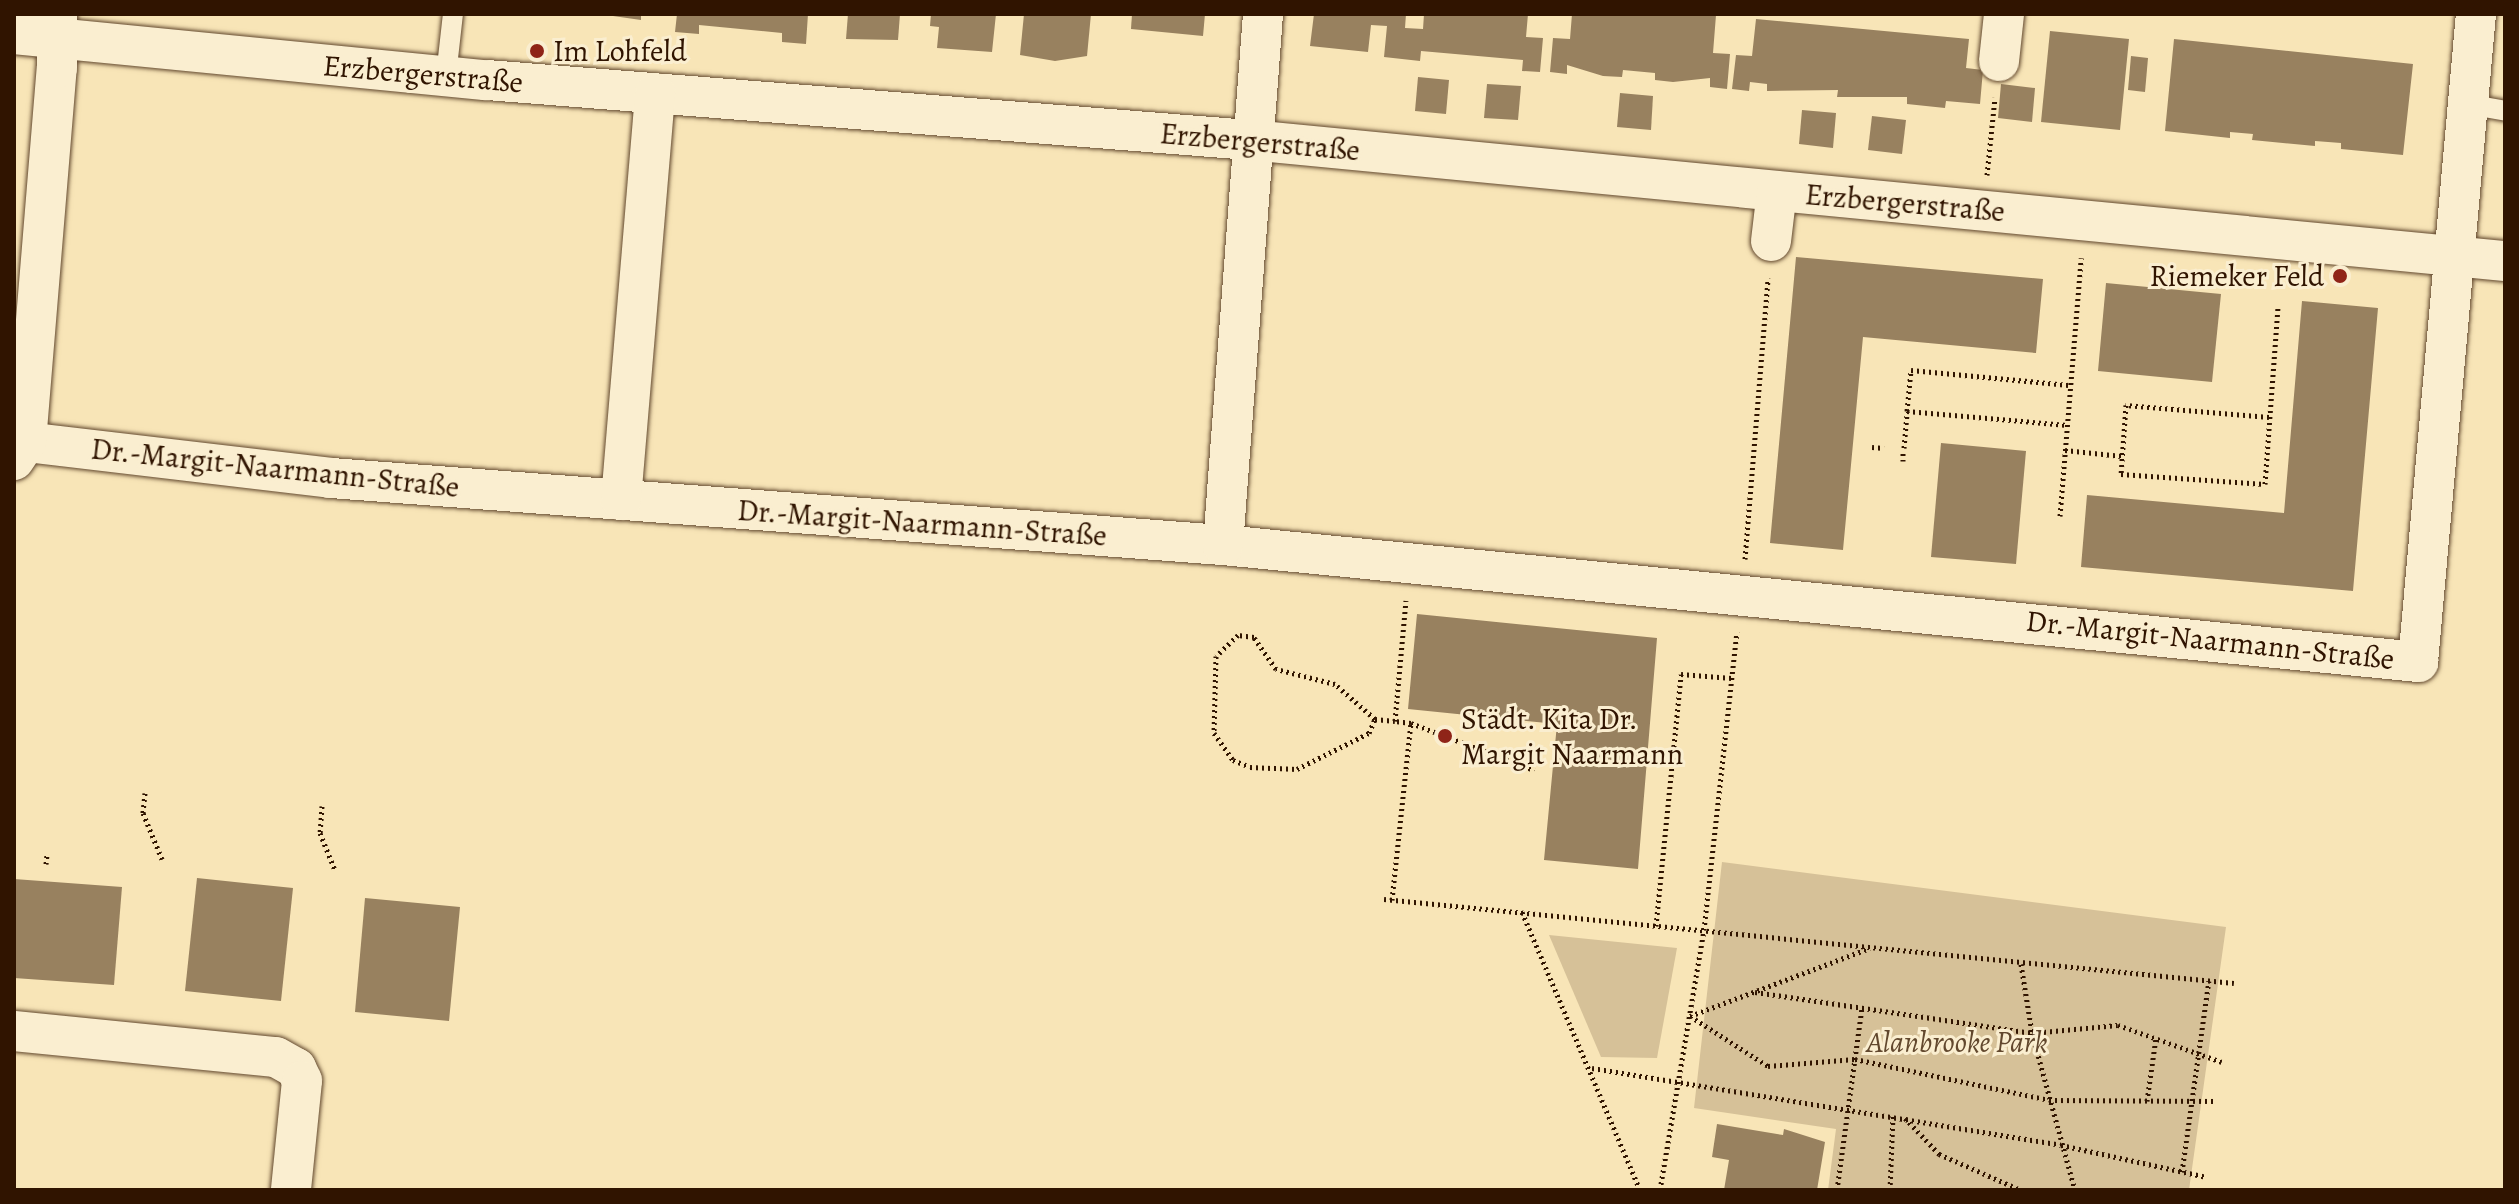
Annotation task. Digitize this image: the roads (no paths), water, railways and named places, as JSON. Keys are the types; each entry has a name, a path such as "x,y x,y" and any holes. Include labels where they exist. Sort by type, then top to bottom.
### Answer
{"street":[{"path":"1223,545 1250,140 1263,14"},
{"path":"1999,61 2004,14"},
{"path":"2453,257 2486,108 2476,14"},
{"name":"Erzbergerstraße","path":"14,34 57,26 446,76 1250,140 2505,261"},
{"name":"Dr.-Margit-Naarmann-Straße","path":"57,26 20,451 331,478 1223,545 2418,662 2453,257"},
{"path":"621,500 655,93"},
{"path":"1771,241 1777,191"},
{"path":"14,1031 276,1057 296,1068 302,1081 291,1190"}],"lane":[{"path":"446,76 453,14"}],"place":[{"name":"Im Lohfeld","path":"537,51"},
{"name":"Riemeker Feld","path":"2340,276"},
{"name":"Städt. Kita Dr. Margit Naarmann","path":"1445,736"}],"park label":[{"name":"Alanbrooke Park","path":"1957,1042"}]}
